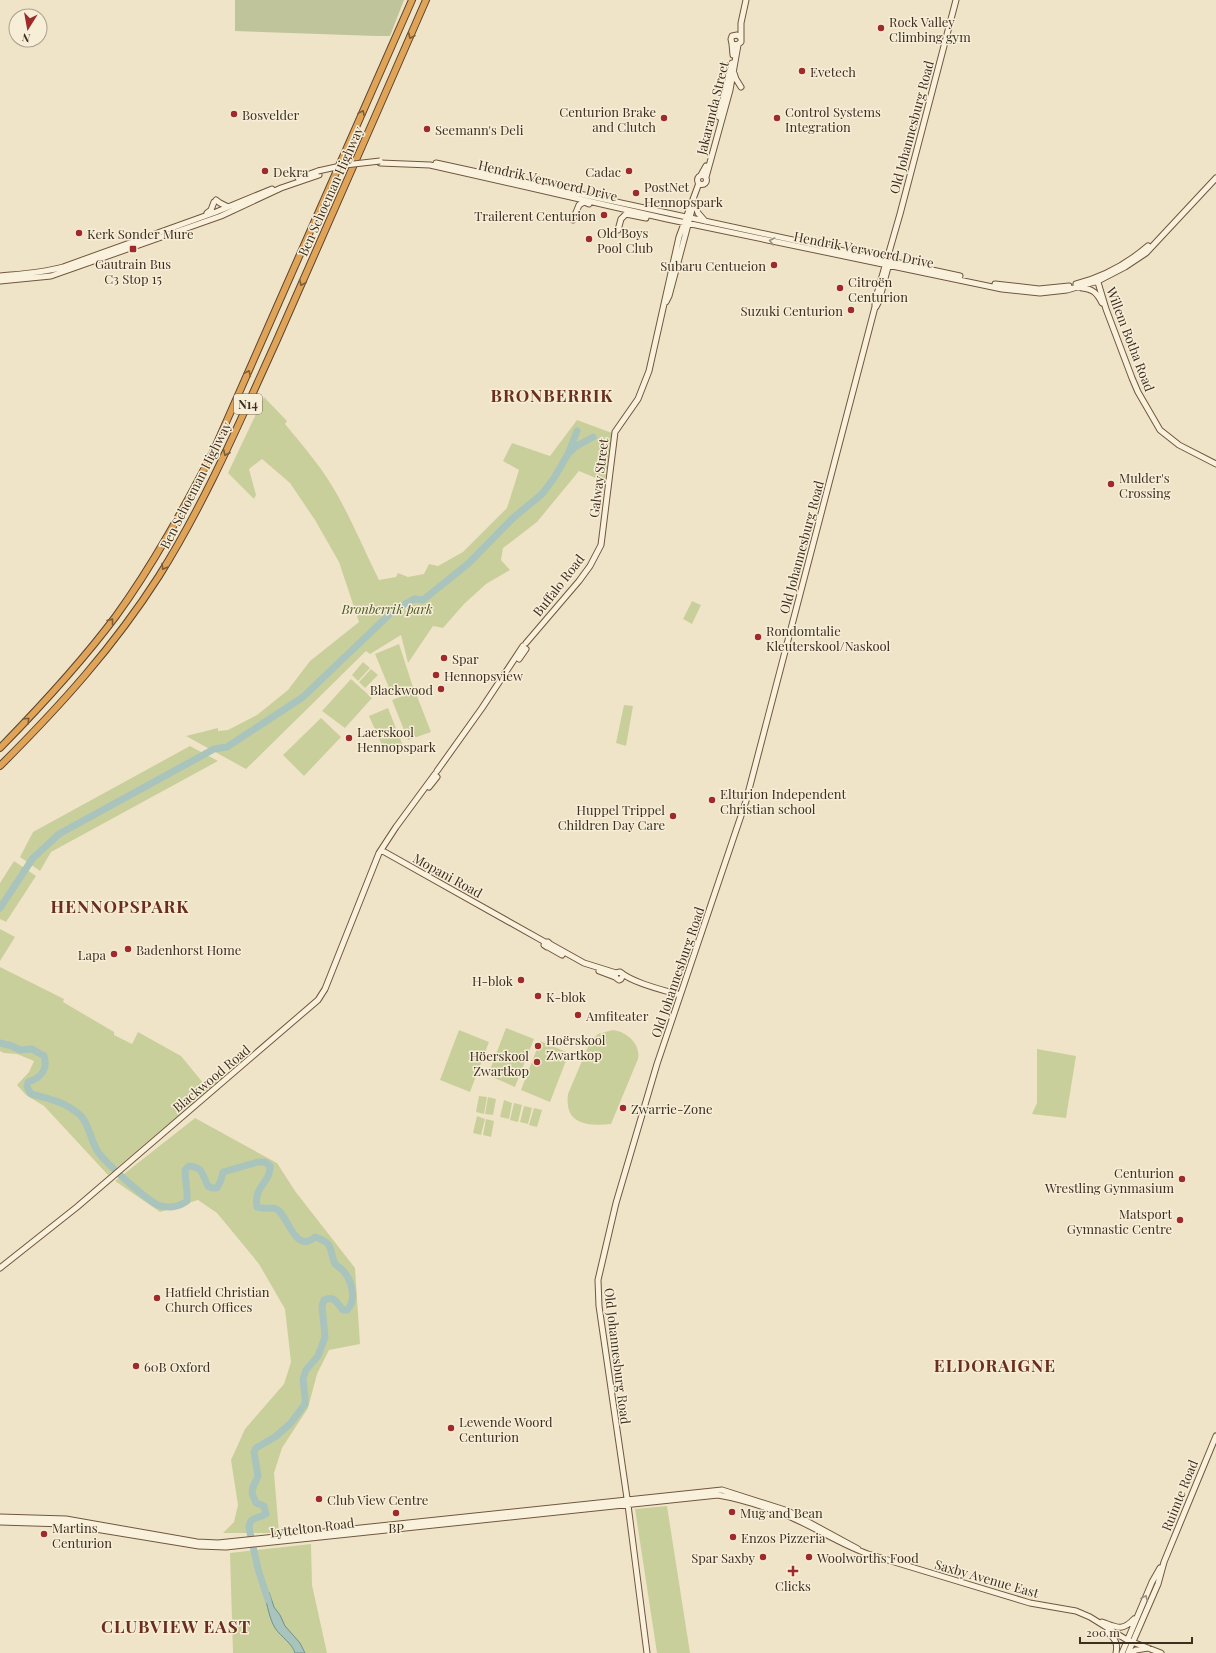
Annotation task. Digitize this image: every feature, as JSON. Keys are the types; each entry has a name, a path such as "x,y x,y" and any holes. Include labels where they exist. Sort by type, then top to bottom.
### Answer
{"highway":[{"name":"Ben Schoeman Highway","path":"0,748 57,689 116,615 167,537 192,493 213,452 412,0"},
{"name":"Ben Schoeman Highway","path":"0,766 66,699 94,666 127,622 158,576 202,501 225,456 426,0"}],"main road":[{"path":"741,23 731,39 735,45 741,41 741,23 746,0"},
{"name":"Old Johannesburg Road","path":"647,1653 628,1502 599,1306 598,1280 607,1237 637,1130 687,975 746,801 875,308 879,301 887,262 956,0"},
{"path":"734,35 740,37"},
{"name":"Jakaranda Street","path":"703,176 731,86 735,45"},
{"name":"Jakaranda Street","path":"703,176 720,113 735,45"},
{"path":"733,72 741,87"},
{"path":"720,113 727,90 731,86"},
{"name":"Hendrik Verwoerd Drive","path":"0,276 49,271 318,173 345,165 380,162 424,161 451,165 686,220 983,282 1022,288 1046,289 1067,287 1097,279"},
{"name":"Hendrik Verwoerd Drive","path":"380,162 430,164 667,219 705,222 1002,289 1022,292 1055,292 1077,288 1125,267 1140,258 1216,178"},
{"name":"Hendrik Verwoerd Drive","path":"0,280 50,276 221,216 281,188 318,173"},
{"path":"700,184 706,182 703,176"},
{"path":"686,220 700,184"},
{"path":"686,220 695,201 700,184"},
{"path":"570,196 574,202 575,214"},
{"path":"203,216 211,210 215,201 228,207"},
{"path":"695,201 698,213 705,222"},
{"path":"573,220 579,204 584,202 622,208"},
{"path":"618,230 621,219 628,214 649,218 667,219"},
{"name":"Galway Street","path":"664,304 669,296 684,239 686,220"},
{"name":"Galway Street","path":"601,545 615,432 638,399 645,382 652,360 675,253 686,220"},
{"path":"676,266 675,253 684,239"},
{"name":"Willem Botha Road","path":"1097,279 1106,309 1138,392 1160,430 1179,445 1216,464"},
{"path":"1077,288 1092,290 1098,296 1106,309"},
{"name":"Buffalo Road","path":"526,646 584,574 601,545"},
{"name":"Blackwood Road","path":"0,1268 77,1207 318,1000 325,989 382,851 526,646"},
{"name":"Mopani Road","path":"382,851 504,919 547,945 584,963 615,975 618,980 622,977"},
{"path":"661,989 672,991 677,990 687,975"},
{"path":"622,977 661,989 680,997"},
{"path":"622,977 680,997"},
{"name":"Ruimte Road","path":"1122,1653 1130,1641 1158,1584 1164,1562 1216,1436"},
{"name":"Saxby Avenue East","path":"628,1502 718,1495 732,1498 789,1516 853,1549 1030,1603 1067,1609 1092,1618 1130,1641 1161,1653"},
{"name":"Lyttelton Road","path":"0,1522 65,1524 212,1547 628,1502"},
{"name":"Lyttelton Road","path":"0,1517 66,1519 197,1542 245,1544"},
{"name":"Ruimte Road","path":"1129,1653 1130,1641 1137,1617 1152,1582 1164,1562"},
{"path":"1092,1618 1113,1627 1120,1628 1127,1625 1137,1617"},
{"path":"1092,1618 1113,1636 1117,1644 1116,1653"},
{"path":"1129,1653 1136,1650 1149,1648"}],"green space":[{"path":"235,0 404,0 390,36 377,36 235,31"},
{"name":"Bronberrik park","path":"264,397 287,421 285,424 332,486 349,517 379,580 396,577 398,573 408,577 424,574 429,564 438,566 463,552 507,508 519,470 503,461 512,443 550,456 577,420 612,433 605,482 579,471 537,522 503,548 501,560 510,570 486,584 464,604 443,628 433,626 408,663 401,635 370,654 366,651 246,769 186,736 218,728 218,731 228,730 257,715 288,690 310,661 359,622 339,562 315,520 290,483 262,459 249,469 256,495 254,499 228,473"},
{"path":"692,601 701,605 692,624 683,619"},
{"path":"399,644 413,687 392,695 375,654"},
{"path":"363,662 370,668 358,681 352,675"},
{"path":"371,669 378,675 365,688 359,682"},
{"path":"351,679 372,698 345,728 322,711"},
{"path":"415,691 431,732 408,740 392,700"},
{"path":"624,705 633,706 626,746 616,743"},
{"path":"388,708 403,746 385,752 369,716"},
{"path":"321,718 341,737 304,776 283,755"},
{"path":"190,746 218,761 51,852 40,871 20,857 33,832"},
{"path":"14,861 36,876 6,922 0,919 0,883"},
{"path":"0,929 15,937 0,961"},
{"path":"0,967 64,999 63,1002 114,1032 114,1035 132,1044 138,1032 181,1056 204,1084 222,1069 224,1072 223,1078 108,1175 44,1106 26,1095 17,1085 29,1072 34,1061 17,1054 4,1053 0,1051"},
{"path":"506,1028 534,1039 515,1087 488,1075"},
{"path":"459,1030 489,1042 470,1092 440,1080"},
{"path":"613,1030 623,1033 632,1040 637,1048 638,1059 611,1124 586,1124 574,1118 570,1112 568,1094 590,1042 598,1034"},
{"path":"540,1041 569,1053 550,1102 521,1090"},
{"path":"1037,1049 1076,1056 1066,1118 1032,1114 1037,1103"},
{"path":"479,1096 487,1097 484,1114 476,1112"},
{"path":"488,1097 496,1099 493,1115 485,1114"},
{"path":"504,1100 512,1103 509,1119 500,1117"},
{"path":"514,1103 522,1105 518,1122 510,1120"},
{"path":"524,1106 532,1108 528,1124 520,1122"},
{"path":"534,1108 542,1110 537,1127 529,1125"},
{"path":"477,1116 485,1119 481,1135 473,1133"},
{"path":"195,1118 277,1163 295,1191 355,1268 360,1344 329,1350 317,1374 308,1408 282,1448 274,1473 279,1533 223,1533 234,1522 238,1505 231,1460 245,1429 284,1384 291,1362 285,1309 259,1264 217,1213 198,1200 160,1212 115,1181"},
{"path":"486,1119 494,1121 491,1137 483,1135"},
{"path":"667,1506 690,1653 657,1653 635,1509"},
{"path":"311,1544 312,1585 327,1653 233,1653 230,1553"}],"water":[{"path":"266,1591 269,1592 274,1607 285,1626 300,1643 305,1653 295,1653 294,1649 275,1628 264,1595"}],"waterway":[{"path":"0,908 33,858 59,834 214,749 227,747 303,697 393,611 414,599 423,600 469,563 513,518 542,494 554,478 568,454 577,431"},
{"path":"570,452 575,447 593,437"},
{"path":"0,1043 20,1050 32,1049 44,1056 44,1069 37,1078 28,1082 27,1087 31,1094 64,1104 81,1116 84,1119 98,1152 135,1188 158,1205 173,1207 187,1201 185,1170 189,1166 197,1168 202,1172 208,1186 217,1188 223,1172 258,1162 265,1162 270,1166 270,1172 257,1194 257,1207 273,1208 278,1210 298,1238 303,1241 308,1241 315,1237 326,1242 330,1247 335,1264 343,1270 350,1281 353,1297 347,1310 343,1310 333,1299 330,1298 324,1300 322,1306 325,1337 318,1356 306,1370 303,1379 305,1404 290,1424 275,1437 256,1448 254,1452 258,1476 252,1493 256,1503 264,1506 266,1514 252,1520 249,1524 249,1528 258,1569 268,1600"}],"place":[{"name":"Rock Valley Climbing gym","path":"881,28"},
{"name":"Evetech","path":"802,71"},
{"name":"Bosvelder","path":"234,114"},
{"name":"Centurion Brake and Clutch","path":"664,118"},
{"name":"Control Systems Integration","path":"777,118"},
{"name":"Seemann's Deli","path":"427,129"},
{"name":"Dekra","path":"265,171"},
{"name":"Cadac","path":"629,171"},
{"name":"PostNet Hennopspark","path":"636,193"},
{"name":"Trailerent Centurion","path":"604,215"},
{"name":"Kerk Sonder Mure","path":"79,233"},
{"name":"Old Boys Pool Club","path":"589,239"},
{"name":"Gautrain Bus C3 Stop 15","path":"133,249"},
{"name":"Subaru Centueion","path":"774,265"},
{"name":"Citroën Centurion","path":"840,288"},
{"name":"Suzuki Centurion","path":"851,310"},
{"name":"Mulder's Crossing","path":"1111,484"},
{"name":"Rondomtalie Kleuterskool/Naskool","path":"758,637"},
{"name":"Spar","path":"444,658"},
{"name":"Hennopsview","path":"436,675"},
{"name":"Blackwood","path":"441,689"},
{"name":"Laerskool Hennopspark","path":"349,738"},
{"name":"Elturion Independent Christian school","path":"712,800"},
{"name":"Huppel Trippel Children Day Care","path":"673,816"},
{"name":"Badenhorst Home","path":"128,949"},
{"name":"Lapa","path":"114,954"},
{"name":"H-blok","path":"521,980"},
{"name":"K-blok","path":"538,996"},
{"name":"Amfiteater","path":"578,1015"},
{"name":"Hoërskool Zwartkop","path":"538,1046"},
{"name":"Höerskool Zwartkop","path":"537,1062"},
{"name":"Zwarrie-Zone","path":"623,1108"},
{"name":"Centurion Wrestling Gynmasium","path":"1182,1179"},
{"name":"Matsport Gymnastic Centre","path":"1180,1220"},
{"name":"Hatfield Christian Church Offices","path":"157,1298"},
{"name":"60B Oxford","path":"136,1366"},
{"name":"Lewende Woord Centurion","path":"451,1428"},
{"name":"Club View Centre","path":"319,1499"},
{"name":"Mug and Bean","path":"732,1512"},
{"name":"BP","path":"396,1513"},
{"name":"Martins Centurion","path":"44,1534"},
{"name":"Enzos Pizzeria","path":"733,1537"},
{"name":"Spar Saxby","path":"763,1557"},
{"name":"Woolworths Food","path":"809,1557"},
{"name":"Clicks","path":"793,1571"}],"district":[{"name":"BRONBERRIK","path":"552,395"},
{"name":"HENNOPSPARK","path":"120,906"},
{"name":"ELDORAIGNE","path":"995,1365"},
{"name":"CLUBVIEW EAST","path":"176,1626"}]}
